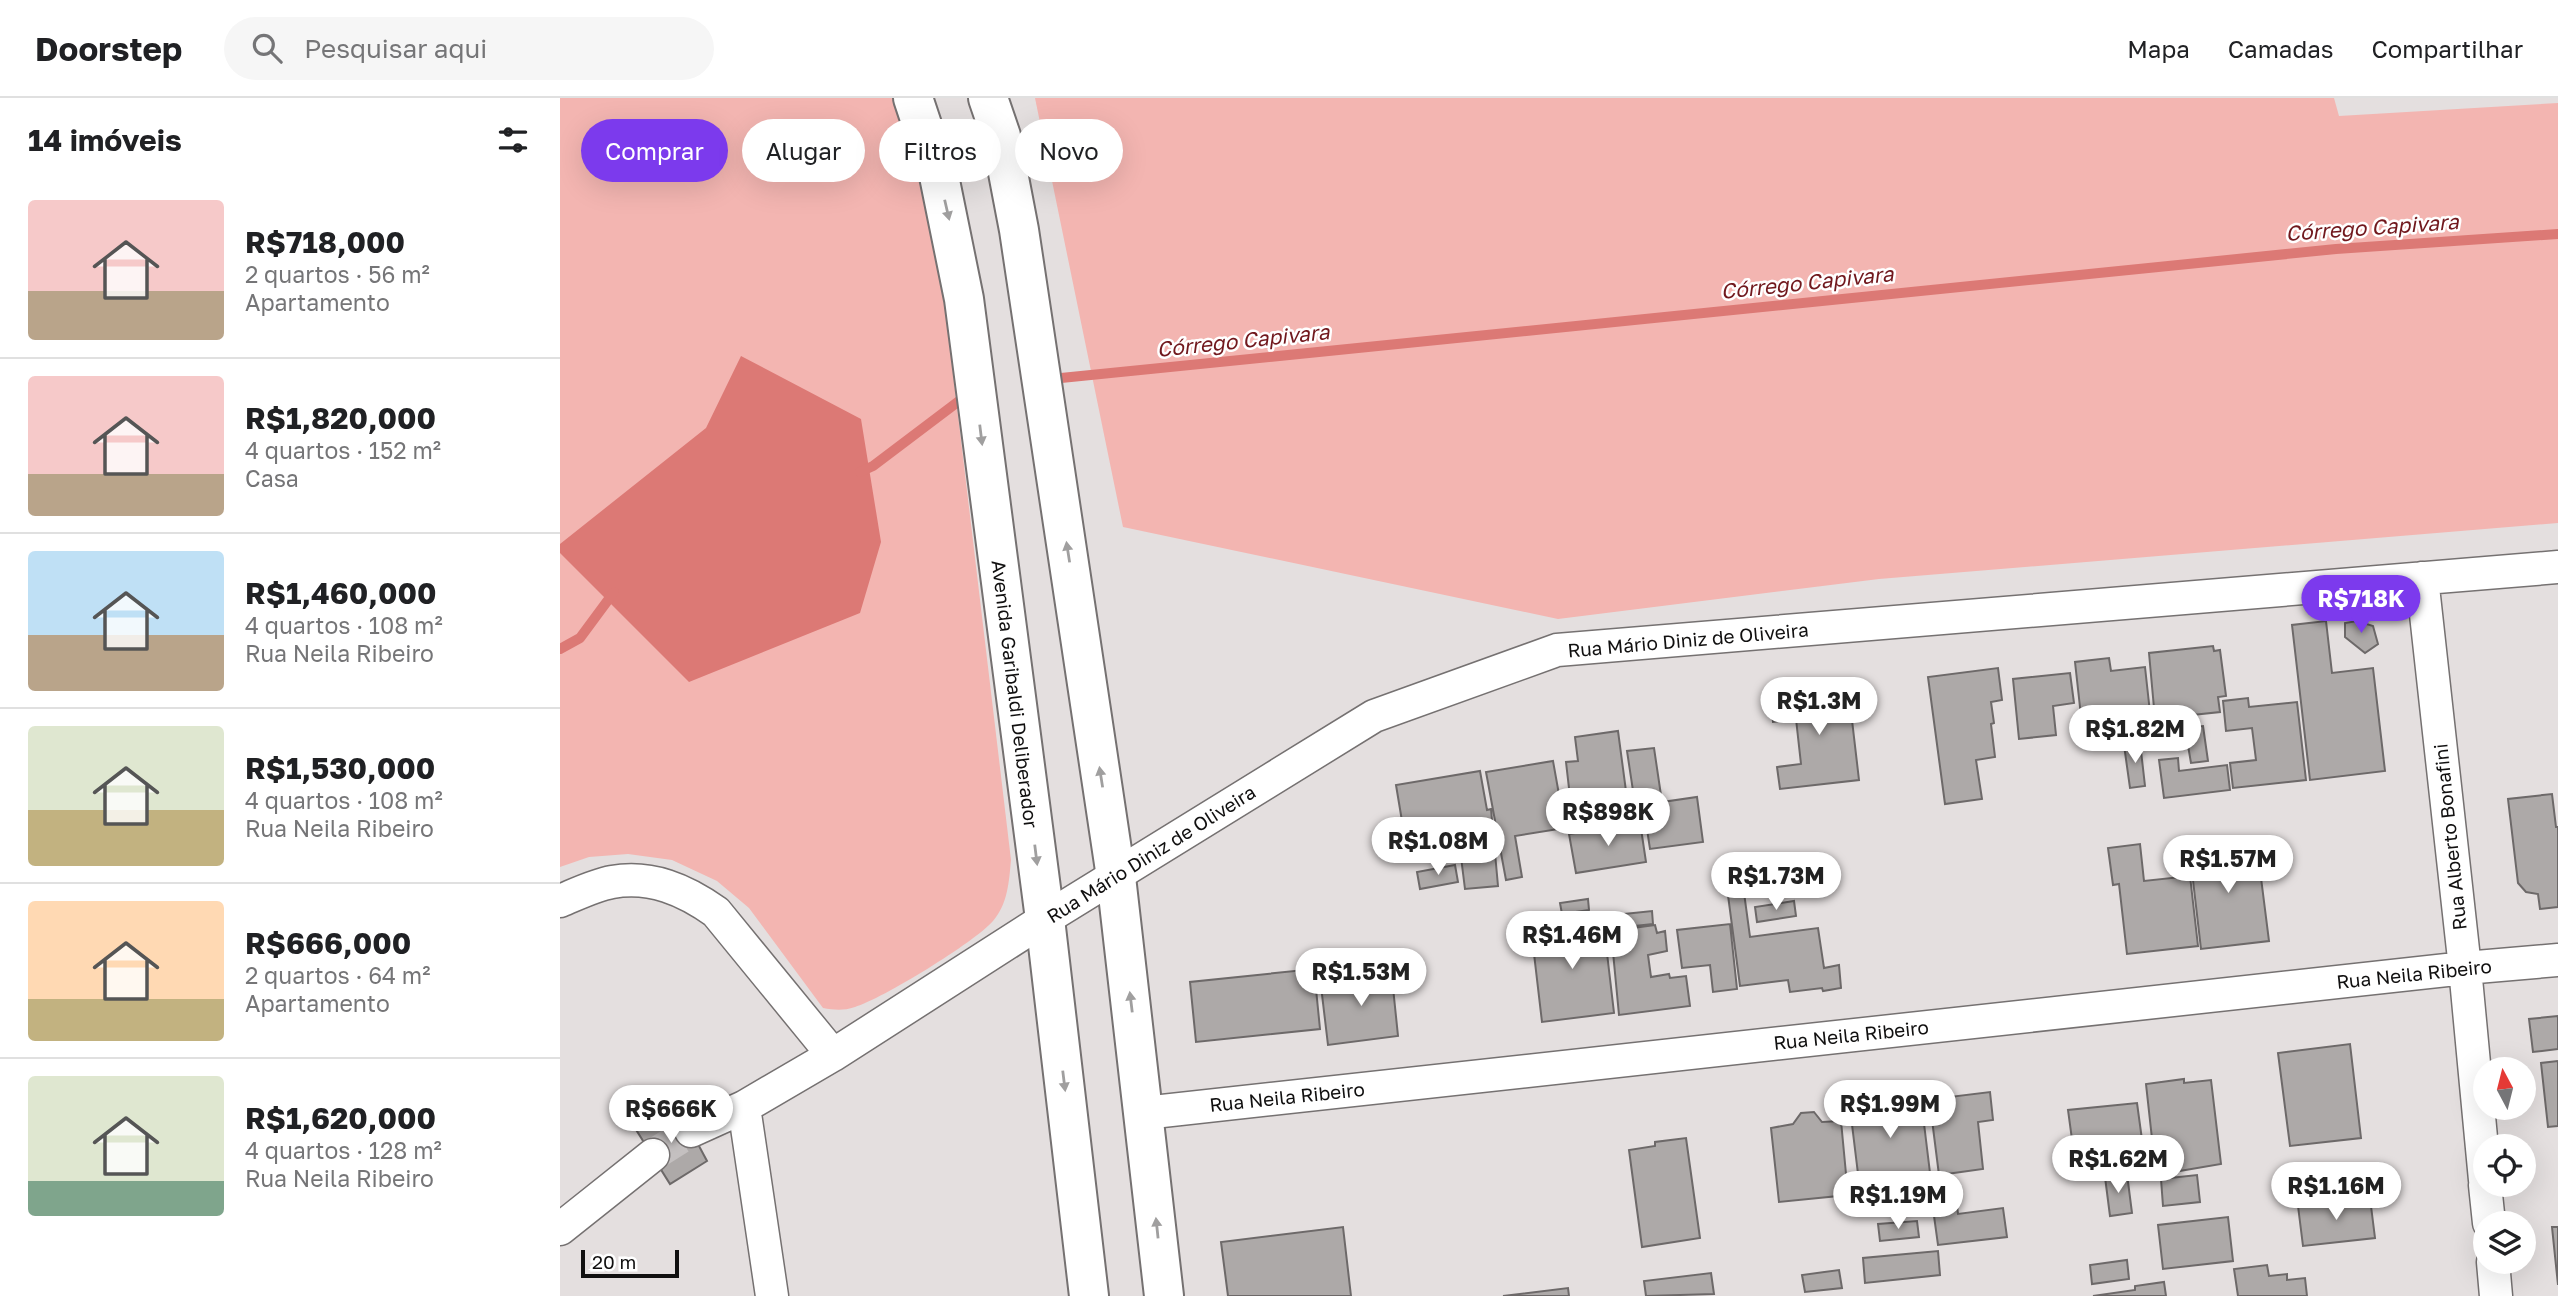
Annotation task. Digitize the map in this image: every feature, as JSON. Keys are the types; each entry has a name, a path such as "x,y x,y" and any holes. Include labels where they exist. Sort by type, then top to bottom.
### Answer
{"street":[{"name":"Avenida Garibaldi Deliberador","path":"913,98 939,176 964,299 1045,919 1089,1296"},
{"path":"988,98 1001,136 1019,230 1116,877 1164,1296"},
{"name":"Rua Mário Diniz de Oliveira","path":"691,1131 744,1108 833,1055 1045,919 1374,716 1557,650 2558,567"},
{"name":"Rua Alberto Bonafini","path":"2422,578 2481,1134"},
{"path":"560,901 610,882 637,880 665,885 693,896 716,912 833,1055"},
{"name":"Rua Neila Ribeiro","path":"1144,1113 2558,960"},
{"path":"744,1108 772,1296"},
{"path":"560,1228 653,1155"},
{"path":"2494,1274 2496,1296"}],"shaded area":[{"path":"560,98 894,98 901,119 879,119 879,182 922,182 935,222 1011,860 1002,907 993,921 949,955 868,1002 839,1010 823,1008 749,908 717,881 672,860 628,854 589,857 560,867"},
{"path":"1035,98 2334,98 2339,116 2558,103 2558,523 1879,579 1558,619 1123,527 1052,182 1123,182 1123,119 1039,119"},
{"path":"741,356 861,419 881,542 860,613 689,682 560,553 560,544 706,428"}],"building":[{"path":"2326,621 2332,673 2373,668 2385,771 2310,780 2292,625"},
{"path":"2357,621 2373,626 2378,644 2365,653 2345,637 2345,623"},
{"path":"2213,646 2214,651 2220,650 2226,696 2218,697 2220,712 2155,719 2149,653"},
{"path":"2109,658 2111,671 2145,667 2152,731 2084,743 2075,662"},
{"path":"1998,668 2002,700 1991,702 1995,757 1976,760 1982,799 1945,804 1928,677"},
{"path":"2070,673 2074,703 2053,706 2056,735 2019,739 2013,679"},
{"path":"1848,686 1859,780 1780,789 1777,767 1801,764 1796,719 1773,722 1770,695"},
{"path":"2248,698 2249,707 2297,702 2306,780 2233,788 2230,763 2256,760 2252,728 2226,731 2223,701"},
{"path":"2203,726 2208,761 2191,763 2185,728"},
{"path":"1618,731 1626,791 1570,797 1566,762 1578,761 1575,737"},
{"path":"2140,742 2145,786 2130,788 2124,745"},
{"path":"1654,748 1662,802 1697,797 1703,842 1650,849 1643,803 1635,804 1627,751"},
{"path":"2178,758 2179,771 2227,765 2230,790 2164,798 2159,760"},
{"path":"1553,761 1565,828 1515,836 1522,877 1506,880 1486,772"},
{"path":"1480,771 1487,810 1491,809 1498,886 1465,889 1461,857 1429,860 1424,824 1403,827 1396,785"},
{"path":"2552,794 2558,827 2558,907 2540,909 2538,894 2526,892 2518,883 2508,799"},
{"path":"1640,822 1646,862 1576,873 1569,834"},
{"path":"2248,839 2250,855 2258,854 2269,941 2201,949 2189,846"},
{"path":"2140,844 2144,881 2190,876 2198,946 2127,954 2119,884 2113,885 2108,848"},
{"path":"1740,863 1750,937 1818,928 1824,968 1839,965 1841,988 1790,992 1788,980 1740,986 1724,865"},
{"path":"1455,865 1458,882 1420,889 1417,872"},
{"path":"1588,899 1589,910 1562,914 1560,903"},
{"path":"1794,901 1796,916 1757,922 1755,907"},
{"path":"1652,911 1653,924 1616,928 1615,915"},
{"path":"1603,919 1614,1013 1542,1022 1531,928"},
{"path":"1730,924 1737,989 1713,992 1710,965 1682,968 1677,930"},
{"path":"1655,925 1657,933 1665,931 1667,951 1648,955 1651,977 1669,974 1670,978 1686,976 1690,1006 1619,1015 1611,931"},
{"path":"1391,968 1398,1036 1328,1045 1321,986 1348,982 1347,973"},
{"path":"1314,969 1320,1029 1196,1042 1190,982"},
{"path":"2558,1016 2558,1049 2533,1052 2529,1019"},
{"path":"2350,1044 2361,1138 2290,1146 2278,1053"},
{"path":"2558,1061 2558,1126 2548,1127 2541,1063"},
{"path":"2184,1079 2184,1083 2211,1080 2221,1164 2156,1175 2146,1084"},
{"path":"1990,1092 1993,1120 1978,1122 1983,1169 1939,1175 1930,1104 1942,1103 1941,1098"},
{"path":"1921,1099 1930,1173 1859,1182 1850,1108"},
{"path":"2137,1103 2143,1147 2097,1153 2096,1144 2073,1147 2068,1110"},
{"path":"667,1108 679,1115 707,1161 670,1184 635,1128"},
{"path":"1814,1112 1822,1122 1841,1121 1848,1195 1779,1202 1771,1128 1793,1124 1801,1113"},
{"path":"1686,1138 1700,1238 1642,1247 1629,1150 1655,1146 1655,1142"},
{"path":"2127,1174 2132,1213 2110,1216 2105,1177"},
{"path":"2197,1175 2200,1202 2163,1206 2161,1179"},
{"path":"1954,1183 1958,1214 2003,1208 2007,1237 1938,1245 1930,1187"},
{"path":"2370,1198 2375,1238 2303,1246 2298,1206"},
{"path":"2228,1217 2233,1261 2163,1269 2158,1225"},
{"path":"1917,1221 1919,1237 1880,1241 1878,1224"},
{"path":"1343,1227 1351,1296 1228,1296 1221,1242"},
{"path":"2552,1227 2558,1227 2558,1285"},
{"path":"1938,1251 1940,1275 1865,1283 1863,1258"},
{"path":"2127,1260 2129,1279 2092,1284 2090,1265"},
{"path":"2267,1265 2269,1276 2287,1274 2287,1280 2305,1278 2307,1296 2238,1296 2234,1269"},
{"path":"1839,1270 1842,1288 1805,1292 1802,1275"},
{"path":"1711,1273 1714,1294 1646,1296 1644,1281"},
{"path":"2164,1282 2166,1296 2093,1296 2135,1290 2135,1286"},
{"path":"1568,1288 1569,1296 1503,1296"}],"waterway":[{"name":"Córrego Capivara","path":"1061,378 2336,249 2558,234"},
{"name":"Córrego Capivara","path":"860,472 873,466 959,401"},
{"name":"Córrego Capivara","path":"560,649 580,638 614,592"}],"tunnel":[{"path":"653,1155 691,1131"}]}
